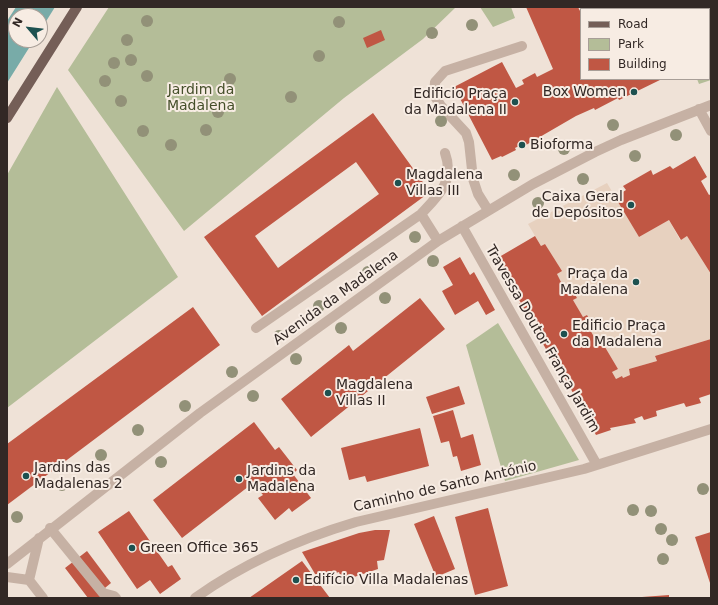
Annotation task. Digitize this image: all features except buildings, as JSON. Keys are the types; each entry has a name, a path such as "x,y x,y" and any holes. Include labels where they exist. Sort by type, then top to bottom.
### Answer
{"main road":[{"path":"7,118 77,7"}],"street":[{"path":"488,210 478,194 473,179 469,142 466,133 441,106 434,95 435,82 445,72 522,46"},
{"name":"Avenida da Madalena","path":"7,564 50,528 200,413 438,241 533,184 595,152 621,140 711,105"},
{"path":"699,109 711,130"},
{"path":"256,328 421,214 443,191 449,165 445,153"},
{"path":"421,214 438,241"},
{"name":"Travessa Doutor França Jardim","path":"462,226 597,465"},
{"name":"Caminho de Santo António","path":"195,598 236,572 276,551 330,530 597,465 711,429"},
{"path":"50,528 103,593 116,598"},
{"path":"30,580 39,538"},
{"path":"7,577 30,580 43,598"}],"green space":[{"name":"Jardim da Madalena","path":"109,7 456,7 423,39 344,98 184,231 68,70"},
{"path":"480,7 511,7 515,18 493,27"},
{"path":"711,7 711,80 699,84 697,80 710,80 710,8 672,8"},
{"path":"57,87 178,277 7,408 7,175"},
{"path":"498,323 579,460 505,481 466,345"}],"shaded area":[{"name":"Praça da Madalena","path":"607,183 639,237 669,220 680,240 687,236 711,274 711,339 655,357 657,361 629,369 630,375 623,378 622,376 616,379 612,372 618,369 602,342 598,344 589,328 593,326 587,315 583,317 573,300 577,298 571,287 565,290 557,274 561,271 545,244 541,246 528,224"}],"water":[{"path":"55,7 48,18 48,8 15,8"},
{"path":"8,19 8,48 29,48 7,83"}],"place":[{"name":"Box Women","path":"634,92"},
{"name":"Edificio Praça da Madalena II","path":"515,102"},
{"name":"Bioforma","path":"522,145"},
{"name":"Magdalena Villas III","path":"398,183"},
{"name":"Caixa Geral de Depósitos","path":"631,205"},
{"name":"Praça da Madalena","path":"636,282"},
{"name":"Edificio Praça da Madalena","path":"564,334"},
{"name":"Magdalena Villas II","path":"328,393"},
{"name":"Jardins das Madalenas 2","path":"26,476"},
{"name":"Jardins da Madalena","path":"239,479"},
{"name":"Green Office 365","path":"132,548"},
{"name":"Edifício Villa Madalenas","path":"296,580"}]}
